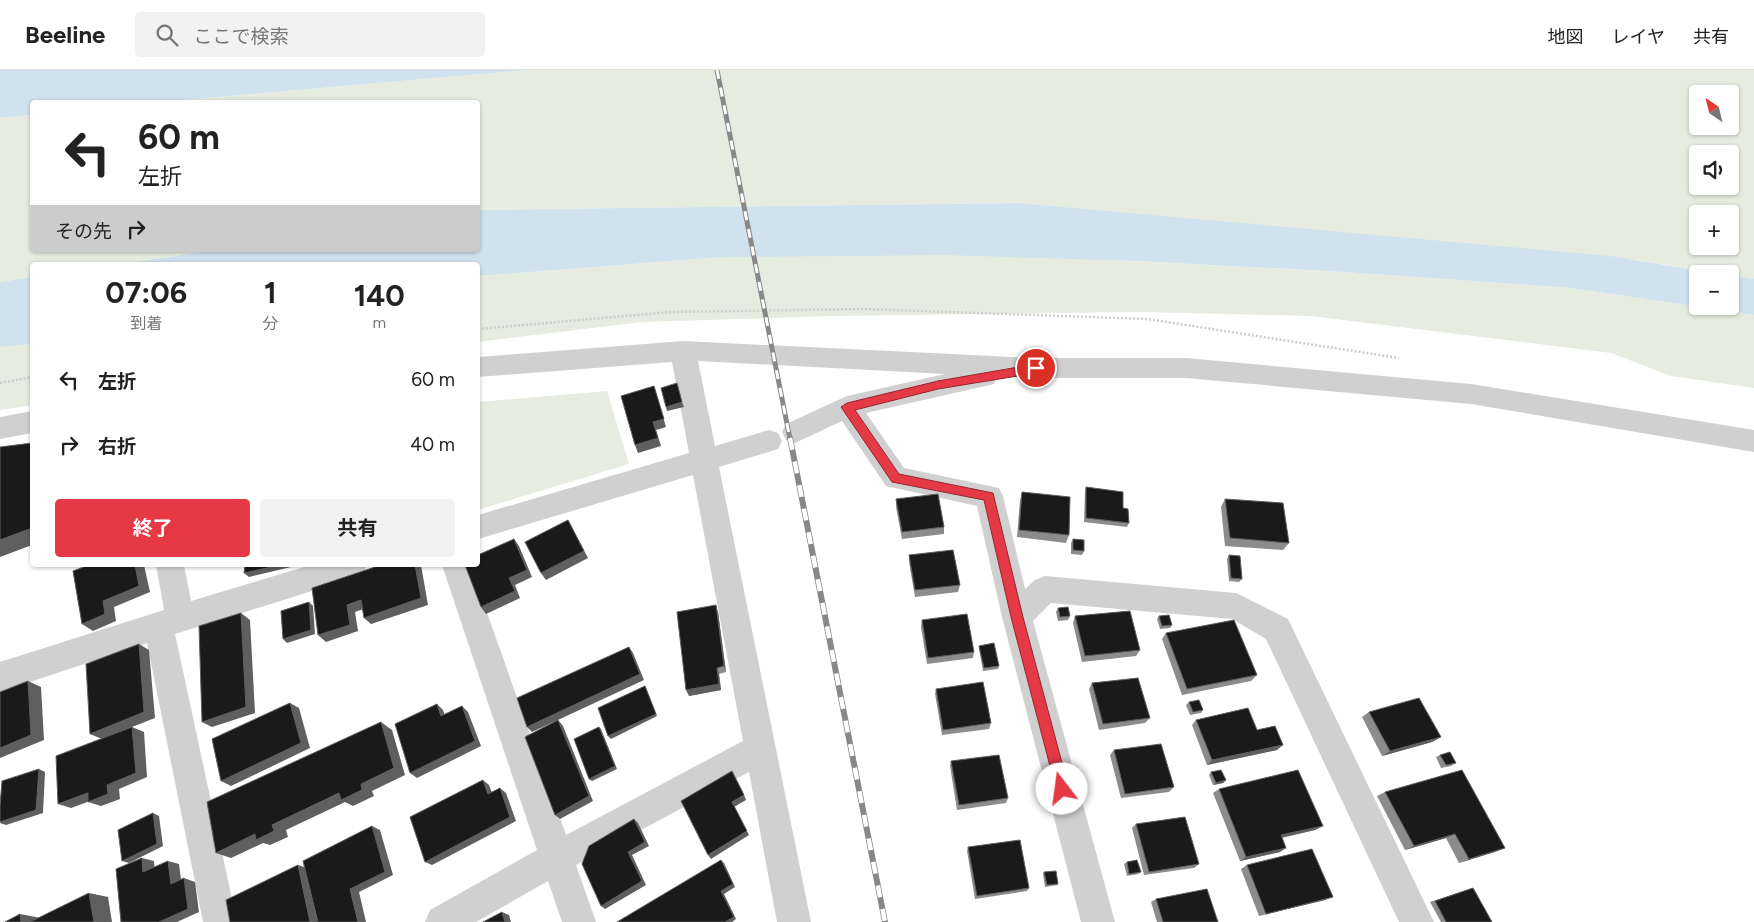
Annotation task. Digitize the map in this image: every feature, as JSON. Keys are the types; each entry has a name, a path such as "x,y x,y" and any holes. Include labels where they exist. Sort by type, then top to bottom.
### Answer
{"street":[{"path":"683,351 794,922"},
{"path":"480,367 683,351 1036,368 1186,368 1471,394 1754,441"},
{"path":"795,432 847,407 938,385 1036,368"},
{"path":"847,407 896,478 989,496 1017,617 1098,922"},
{"path":"0,428 30,422"},
{"path":"480,526 769,441"},
{"path":"170,567 169,621 220,922"},
{"path":"0,677 169,621 346,567"},
{"path":"457,567 579,922"},
{"path":"1017,617 1045,589 1236,606 1277,629 1417,922"},
{"path":"442,922 760,748"}],"path":[{"path":"480,329 671,312 864,309 1147,319 1406,360"},
{"path":"0,383 30,377"}],"shaded area":[{"path":"528,70 1754,70 1754,279 1739,277 1739,265 1689,265 1689,269 1636,260 1020,203 480,210 480,100 183,100"},
{"path":"30,115 30,252 202,252 135,262 30,262 30,277 0,282 0,118"},
{"path":"818,253 1017,255 1344,272 1571,288 1689,305 1689,315 1739,315 1739,313 1754,315 1754,388 1671,376 1611,353 1311,316 1139,312 834,316 642,322 480,342 480,276 723,257"},
{"path":"30,344 30,405 0,410 0,347"},
{"path":"607,391 629,464 480,509 480,402"}],"water":[{"path":"0,70 528,70 183,100 30,100 30,115 0,118"},
{"path":"1020,203 1610,256 1689,269 1689,305 1571,288 1344,272 1135,261 946,255 723,257 480,276 480,262 135,262 202,252 480,252 480,210"},
{"path":"30,277 30,344 0,347 0,282"},
{"path":"1739,277 1754,279 1754,315 1739,313"}],"building":[{"path":"677,383 682,402 666,407 661,388"},
{"path":"654,386 664,419 653,422 658,438 635,445 621,396"},
{"path":"30,443 30,529 0,540 0,447"},
{"path":"1086,487 1123,492 1123,508 1128,509 1129,523 1086,518"},
{"path":"1022,492 1070,497 1069,535 1019,530"},
{"path":"938,494 944,527 902,532 896,499"},
{"path":"1225,499 1283,503 1289,543 1230,538"},
{"path":"568,520 584,551 541,573 525,542"},
{"path":"514,539 527,570 509,578 515,591 481,607 466,567 480,567 480,554"},
{"path":"1073,539 1084,540 1084,551 1073,550"},
{"path":"953,550 960,585 915,590 909,555"},
{"path":"1229,555 1240,556 1242,579 1231,578"},
{"path":"84,567 135,567 139,586 103,601 105,614 82,624 73,571"},
{"path":"245,567 272,567 244,573"},
{"path":"375,567 415,567 421,598 364,618 361,600 347,605 350,625 318,635 312,588"},
{"path":"309,602 311,630 283,639 281,611"},
{"path":"716,605 724,666 717,668 719,684 686,690 677,612"},
{"path":"1068,607 1070,616 1060,617 1058,608"},
{"path":"1130,611 1140,650 1085,656 1075,616"},
{"path":"241,613 246,707 202,722 199,626"},
{"path":"967,614 974,652 928,658 922,620"},
{"path":"1169,615 1172,625 1162,626 1159,616"},
{"path":"1234,620 1257,675 1187,689 1166,633"},
{"path":"994,643 999,666 984,668 979,646"},
{"path":"139,644 144,712 90,734 86,664"},
{"path":"629,647 640,674 527,727 517,698"},
{"path":"1138,678 1150,718 1103,724 1092,683"},
{"path":"28,681 31,735 0,748 0,692"},
{"path":"983,682 991,723 943,730 936,689"},
{"path":"645,686 656,714 608,736 598,708"},
{"path":"1419,698 1441,737 1390,751 1369,712"},
{"path":"1199,700 1203,710 1193,712 1189,702"},
{"path":"290,703 301,743 221,781 212,739"},
{"path":"437,704 441,716 462,706 475,741 410,773 395,724"},
{"path":"1248,708 1257,730 1275,726 1283,745 1212,760 1196,720"},
{"path":"558,720 589,796 555,815 525,737"},
{"path":"381,722 394,768 361,784 362,790 341,800 339,793 272,825 274,831 256,840 255,834 216,853 207,802"},
{"path":"132,727 136,773 107,785 108,794 88,802 88,793 58,804 56,756"},
{"path":"599,727 615,766 589,779 574,739"},
{"path":"1161,744 1174,787 1125,794 1114,750"},
{"path":"1450,752 1456,763 1446,765 1440,755"},
{"path":"999,755 1008,798 959,805 951,761"},
{"path":"39,769 36,810 0,822 2,781"},
{"path":"1221,770 1226,780 1216,783 1211,772"},
{"path":"1298,770 1323,826 1281,835 1286,848 1246,857 1219,789"},
{"path":"1462,770 1505,848 1469,859 1455,834 1414,846 1385,792"},
{"path":"732,771 744,795 732,802 747,831 708,855 681,801"},
{"path":"483,780 488,794 500,788 510,817 425,862 410,817"},
{"path":"153,813 157,844 122,861 118,830"},
{"path":"1185,817 1199,864 1149,872 1136,824"},
{"path":"634,819 645,842 628,852 642,881 601,906 582,864 589,846"},
{"path":"372,826 385,872 350,889 358,922 318,922 303,861"},
{"path":"1020,840 1029,888 977,896 968,847"},
{"path":"1312,849 1333,897 1266,914 1247,865"},
{"path":"142,858 143,872 168,861 171,884 184,878 188,909 159,922 121,922 116,869"},
{"path":"721,860 733,884 721,891 734,917 725,922 617,922"},
{"path":"1137,860 1141,872 1129,874 1127,862"},
{"path":"298,865 310,922 230,922 226,900"},
{"path":"1056,871 1058,884 1047,885 1044,872"},
{"path":"1473,888 1492,922 1446,922 1435,901"},
{"path":"1207,889 1218,922 1163,922 1156,899"},
{"path":"89,893 94,922 30,922"},
{"path":"502,912 505,922 483,922"},
{"path":"20,914 21,922 5,922"}],"railway":[{"path":"717,70 790,439"},
{"path":"790,438 885,922"}],"route":[{"path":"1036,368 938,385 847,407 896,478 989,496 1017,617 1062,789"}]}
